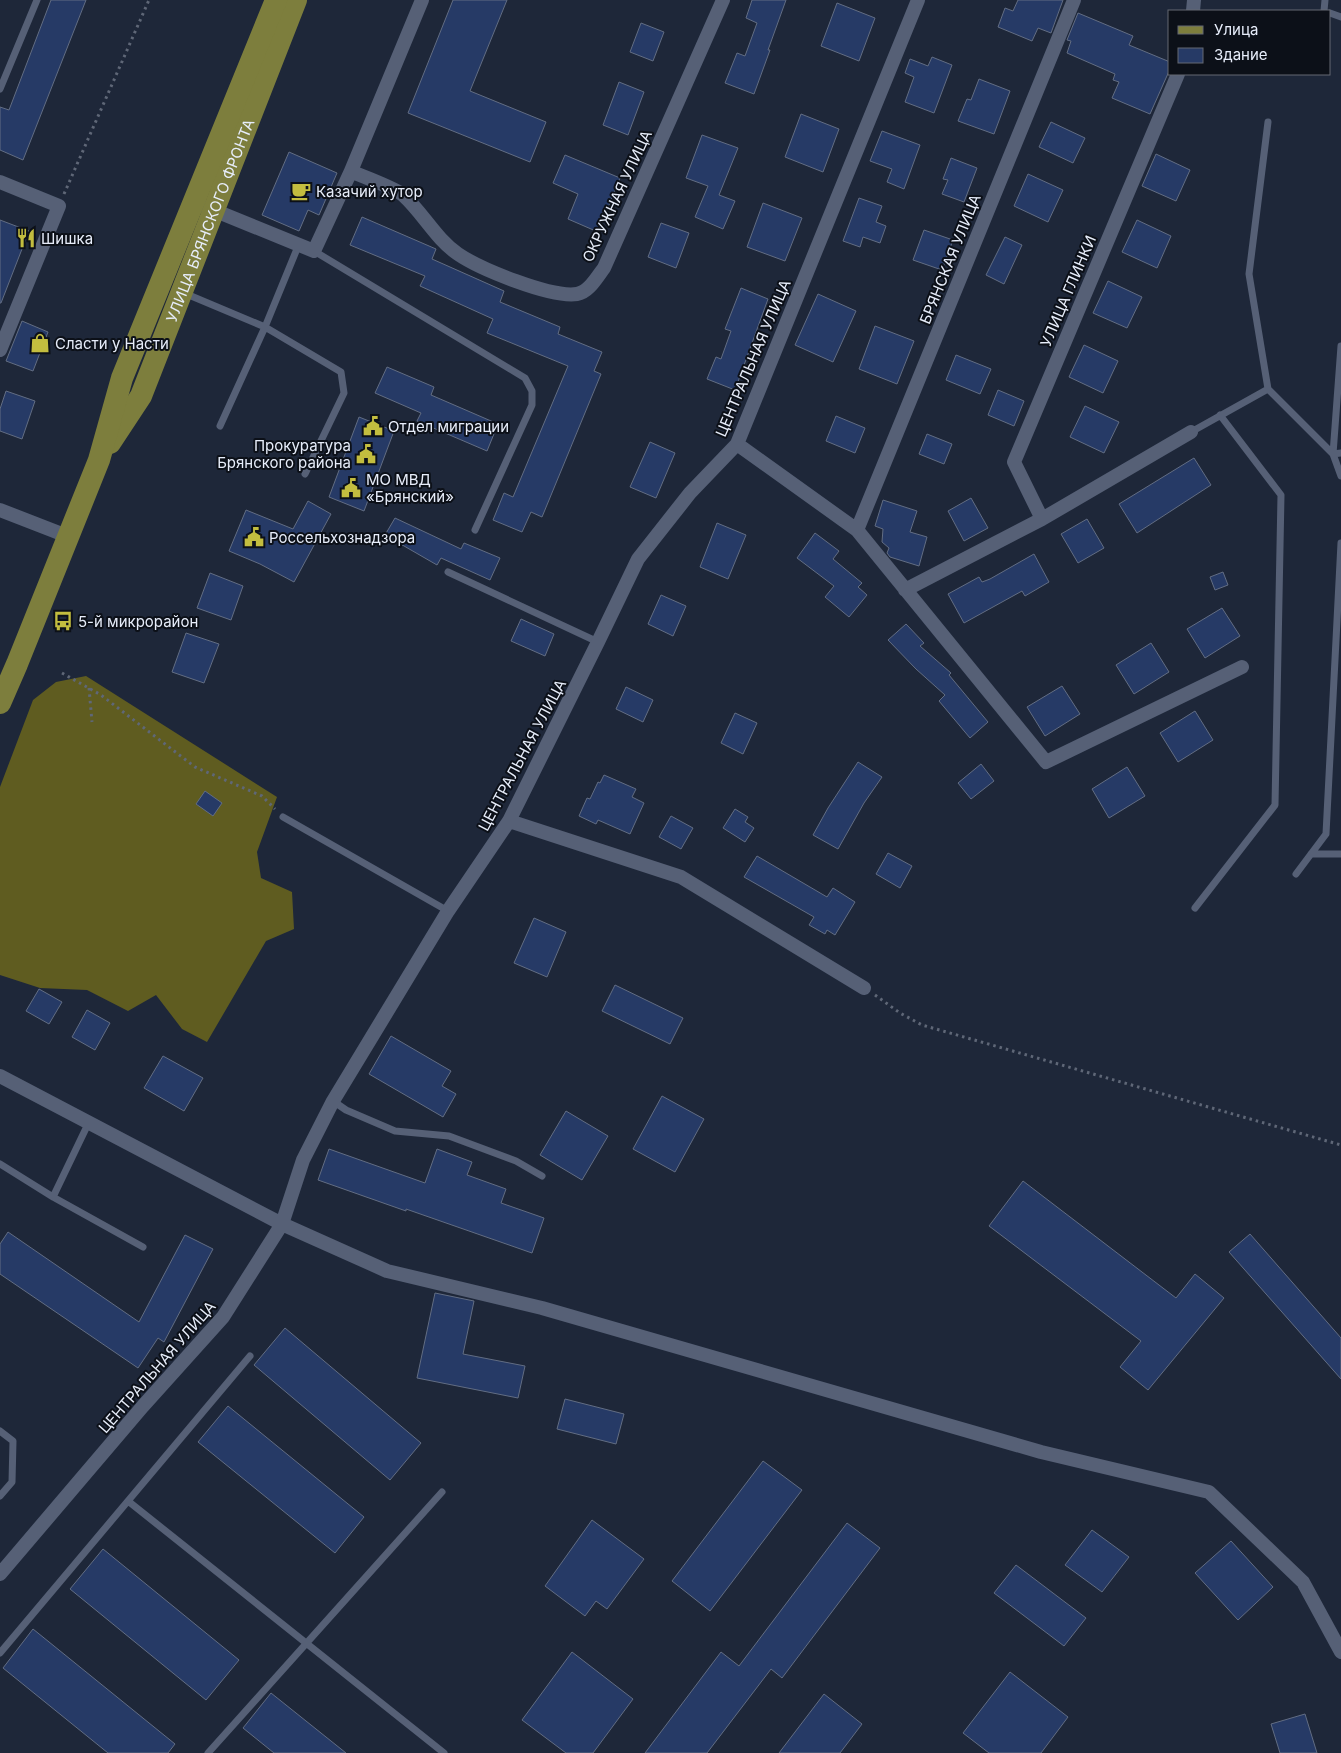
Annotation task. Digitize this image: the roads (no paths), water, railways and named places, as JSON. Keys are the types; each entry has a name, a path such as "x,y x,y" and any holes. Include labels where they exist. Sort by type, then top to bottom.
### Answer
{"main road":[{"name":"УЛИЦА БРЯНСКОГО ФРОНТА","path":"204,206 276,0"},
{"name":"УЛИЦА БРЯНСКОГО ФРОНТА","path":"0,703 98,460 122,378 171,288 204,206 296,0"}],"street":[{"path":"204,206 314,251 351,171 422,0"},
{"name":"ОКРУЖНАЯ УЛИЦА","path":"351,171 402,194 458,254 508,279 552,292 578,294 590,286 604,268 723,0"},
{"name":"ЦЕНТРАЛЬНАЯ УЛИЦА","path":"0,1574 143,1406 223,1317 282,1224 303,1160 332,1101 448,911 509,821 638,559 690,493 737,444 918,0"},
{"name":"БРЯНСКАЯ УЛИЦА","path":"857,530 1074,0"},
{"name":"УЛИЦА ГЛИНКИ","path":"1042,519 1014,462 1178,75"},
{"path":"0,182 59,206 0,350"},
{"path":"905,590 1042,519 1191,432"},
{"path":"737,444 857,530 1046,762 1242,666"},
{"path":"0,510 67,536"},
{"path":"509,821 681,877 864,988"},
{"path":"0,1076 282,1224 387,1271 542,1308 1041,1452 1210,1492 1303,1582 1341,1652"}],"lane":[{"path":"0,89 37,0"},
{"path":"1268,122 1249,274 1268,389 1337,454"},
{"path":"220,426 265,327 299,244"},
{"path":"314,251 525,378 532,391 532,405 475,530"},
{"path":"171,288 265,327 341,372 344,393 306,474"},
{"path":"1341,346 1337,454 1341,476"},
{"path":"1191,432 1268,389"},
{"path":"1195,908 1275,805 1281,495 1220,416"},
{"path":"1296,874 1326,834 1341,543"},
{"path":"448,572 598,642"},
{"path":"283,817 448,911"},
{"path":"1311,854 1341,854"},
{"path":"332,1101 346,1110 396,1132 449,1136 516,1161 542,1176"},
{"path":"52,1197 89,1122"},
{"path":"0,1164 52,1197 143,1247"},
{"path":"0,1653 250,1356"},
{"path":"0,1431 12,1441 12,1482 0,1496"},
{"path":"208,1753 442,1492"},
{"path":"128,1501 444,1753"}],"place":[{"name":"Казачий хутор","path":"301,191"},
{"name":"Шишка","path":"26,238"},
{"name":"Сласти у Насти","path":"40,343"},
{"name":"Отдел миграции","path":"373,426"},
{"name":"Прокуратура Брянского района","path":"366,454"},
{"name":"МО МВД «Брянский»","path":"351,488"},
{"name":"Россельхознадзора","path":"254,537"},
{"name":"5-й микрорайон","path":"63,621"}]}
